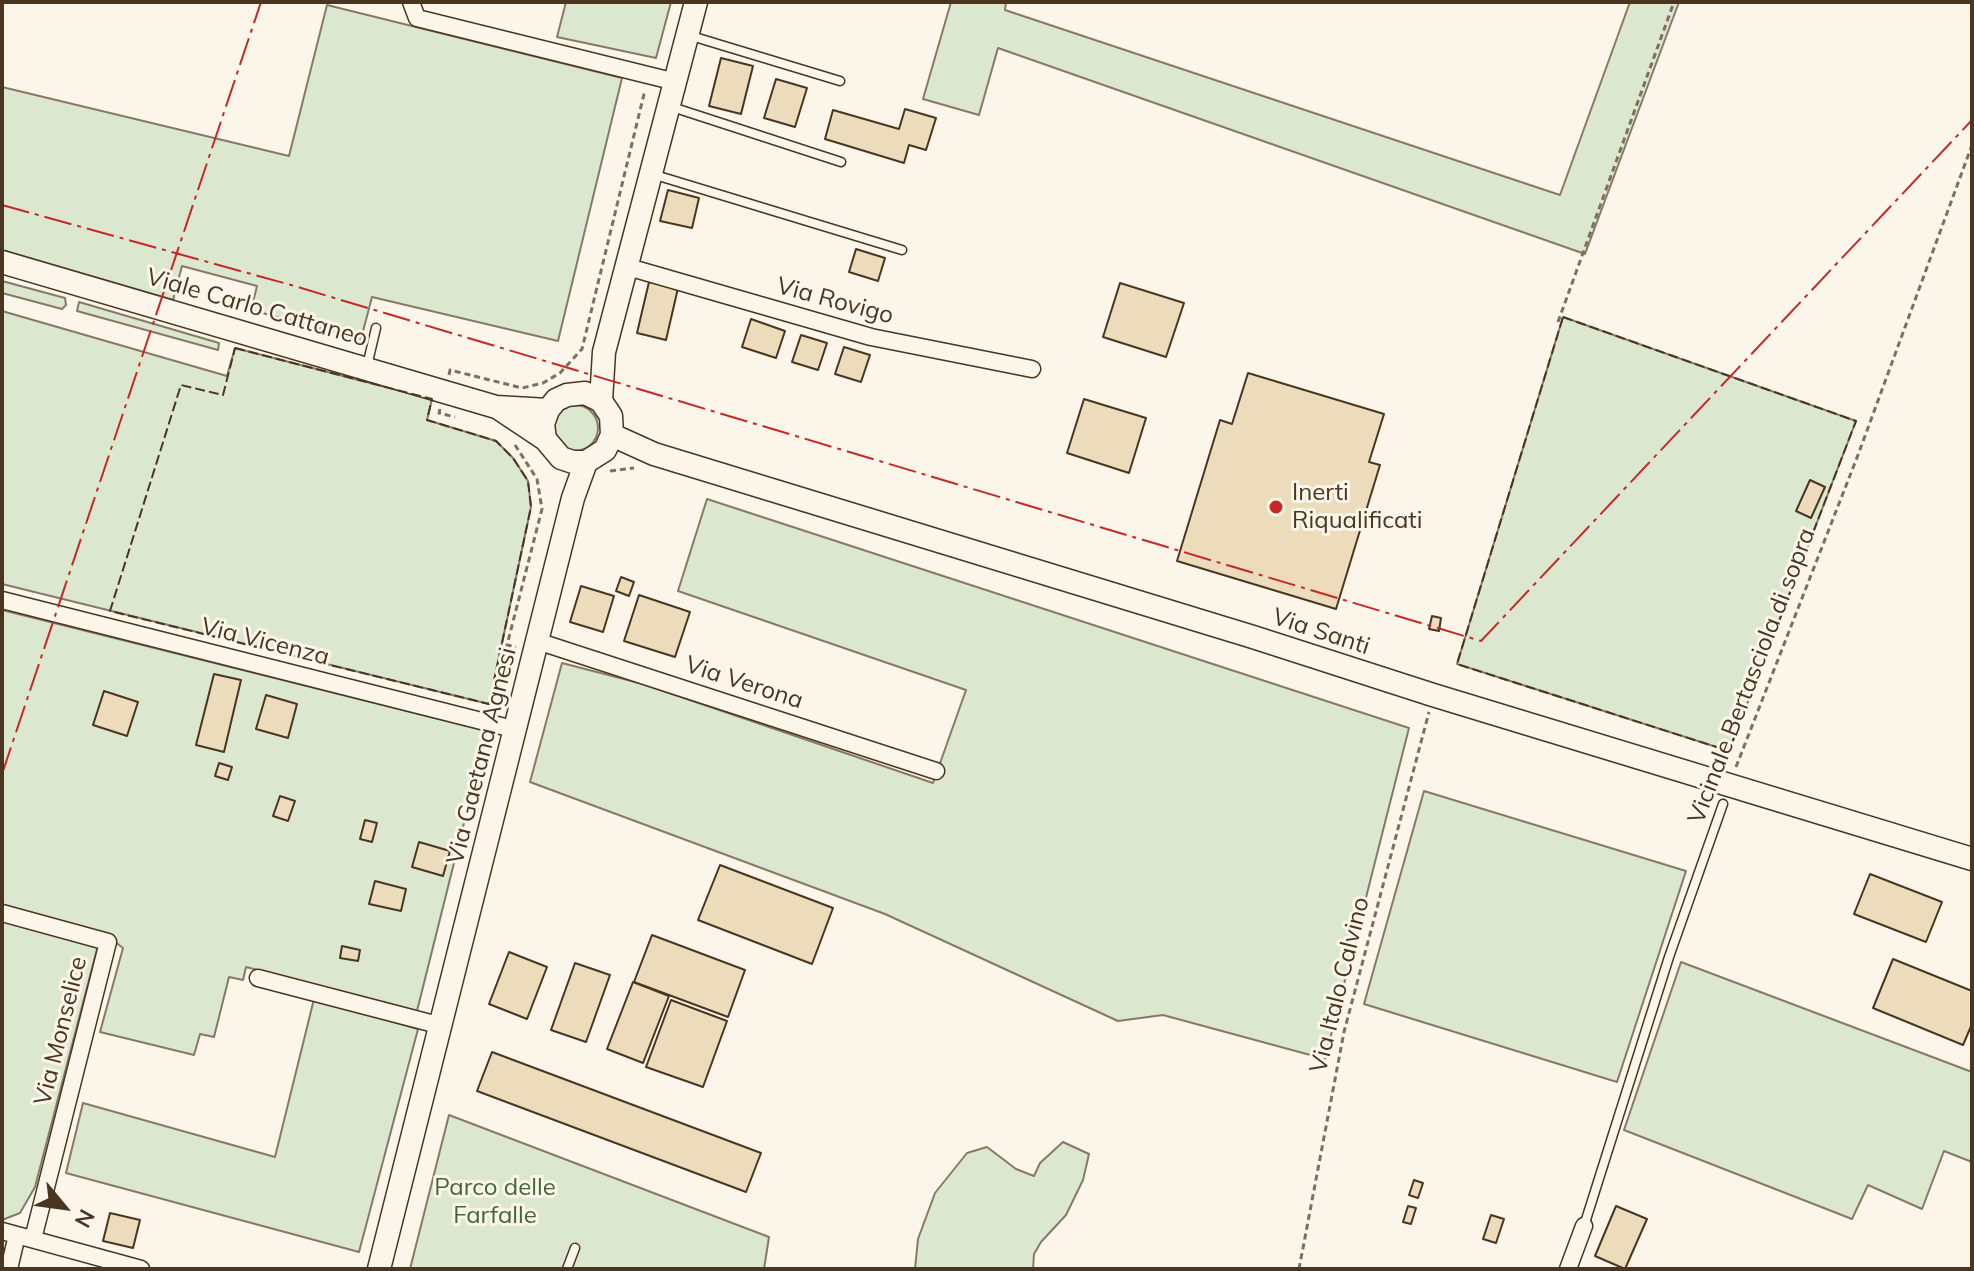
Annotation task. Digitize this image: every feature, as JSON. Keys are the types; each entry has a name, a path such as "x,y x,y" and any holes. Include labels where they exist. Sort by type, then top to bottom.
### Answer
{"street":[{"path":"411,2 417,18 676,82"},
{"path":"601,401 604,352 696,2"},
{"name":"Viale Carlo Cattaneo","path":"2,262 445,390 496,407 545,439"},
{"name":"Via Rovigo","path":"628,267 871,337 1032,369"},
{"path":"567,395 604,352"},
{"path":"561,458 573,462 602,455 611,416 601,401 585,393 567,395 556,400 543,424 545,439 561,458 573,498"},
{"name":"Viale Carlo Cattaneo","path":"496,407 548,410"},
{"name":"Via Santi","path":"602,455 650,462 1725,794 1972,859"},
{"name":"Via Gaetana Agnesi","path":"379,1269 573,498 602,455"},
{"name":"Via Vicenza","path":"2,600 517,730"},
{"name":"Via Verona","path":"536,647 936,771"},
{"name":"Via Monselice","path":"2,913 108,942 9,1269"},
{"path":"258,978 442,1026"},
{"path":"1568,1269 1584,1226"},
{"path":"18,1235 141,1269"}],"lane":[{"path":"687,35 840,81"},
{"path":"669,106 841,162"},
{"path":"652,173 902,250"},
{"path":"367,367 376,328"},
{"name":"Vicinale Bertasciola di sopra","path":"1584,1226 1669,957 1725,794"},
{"path":"567,1269 575,1248"}],"path":[{"path":"1558,322 1674,2"},
{"path":"463,419 439,413 450,370 522,388 543,383 560,373 582,349 648,75"},
{"name":"Vicinale Bertasciola di sopra","path":"1725,794 1858,455 1972,145"},
{"path":"511,441 521,449 537,479 542,509 507,645 536,647"},
{"path":"602,455 624,468 650,462"},
{"name":"Via Italo Calvino","path":"1299,1269 1344,1032 1428,713"}],"green space":[{"path":"566,2 671,2 656,58 557,37"},
{"path":"951,2 1006,2 1005,10 1560,195 1630,2 1679,2 1585,254 998,48 979,115 923,99"},
{"path":"327,5 622,78 558,341 372,297 361,339 251,310 257,286 182,266 173,300 2,250 2,87 289,156"},
{"path":"2,281 65,298 66,305 62,309 2,293"},
{"path":"79,302 219,343 218,350 77,311"},
{"path":"2,311 227,376 235,348 432,399 427,420 496,441 513,458 528,481 531,507 489,704 2,584"},
{"path":"1563,317 1856,421 1729,751 1457,664"},
{"path":"575,405 591,412 598,428 591,444 575,451 559,444 552,428 559,412"},
{"path":"707,499 1409,728 1325,1059 1163,1015 1118,1021 885,914 530,782 562,663 643,684 933,783 966,690 678,591"},
{"path":"2,610 487,731 417,1011 246,967 243,980 229,977 214,1037 200,1034 194,1055 100,1032 123,948 110,938 97,949 35,1187 20,1213 2,1220"},
{"path":"1424,791 1686,871 1617,1082 1364,1004"},
{"path":"1681,962 1972,1072 1972,1162 1944,1151 1922,1209 1868,1185 1852,1219 1624,1130"},
{"path":"314,999 418,1029 359,1252 66,1173 83,1103 275,1157"},
{"name":"Parco delle Farfalle","path":"449,1115 769,1237 764,1269 410,1269"},
{"path":"1063,1142 1089,1154 1083,1180 1066,1215 1034,1254 1033,1269 915,1269 918,1239 935,1193 967,1153 987,1147 1016,1169 1034,1176 1040,1163"}],"building":[{"path":"721,58 753,66 741,114 709,106"},
{"path":"776,79 807,88 795,127 764,118"},
{"path":"905,109 936,118 926,150 909,145 904,163 825,139 833,110 899,129"},
{"path":"668,190 699,198 692,228 660,221"},
{"path":"856,249 885,258 878,281 849,272"},
{"path":"649,282 678,288 666,340 637,333"},
{"path":"1120,283 1184,303 1166,357 1103,337"},
{"path":"751,319 785,331 776,358 742,347"},
{"path":"801,335 827,343 818,370 792,362"},
{"path":"844,347 870,355 861,382 835,374"},
{"path":"1248,373 1384,414 1369,462 1380,465 1336,609 1177,561 1220,420 1232,424"},
{"path":"1084,399 1146,418 1129,473 1067,453"},
{"path":"1810,480 1825,487 1811,518 1796,511"},
{"path":"621,577 634,582 629,596 616,591"},
{"path":"581,586 614,596 603,632 570,622"},
{"path":"639,595 690,612 675,657 624,641"},
{"path":"1432,616 1441,618 1439,631 1429,629"},
{"path":"214,674 241,680 224,752 196,745"},
{"path":"104,691 138,702 127,736 93,725"},
{"path":"266,695 297,704 288,738 256,729"},
{"path":"219,763 232,767 228,780 215,776"},
{"path":"280,796 295,801 288,821 273,816"},
{"path":"365,820 377,823 372,842 360,839"},
{"path":"419,842 450,851 443,876 412,867"},
{"path":"720,865 833,908 812,964 698,920"},
{"path":"1870,874 1942,902 1926,942 1854,914"},
{"path":"375,881 406,889 401,911 369,904"},
{"path":"652,935 745,970 728,1017 634,982"},
{"path":"342,946 360,950 358,961 340,958"},
{"path":"509,952 547,967 527,1019 489,1004"},
{"path":"1893,959 1972,991 1972,1024 1963,1045 1873,1008"},
{"path":"575,963 610,975 586,1042 551,1030"},
{"path":"633,982 669,996 643,1063 607,1049"},
{"path":"671,1000 727,1021 703,1087 646,1067"},
{"path":"492,1052 761,1153 746,1192 477,1091"},
{"path":"1414,1180 1423,1183 1418,1198 1409,1195"},
{"path":"1408,1206 1416,1208 1411,1224 1403,1222"},
{"path":"1616,1206 1647,1219 1625,1269 1595,1256"},
{"path":"110,1213 140,1220 133,1248 103,1241"},
{"path":"1491,1215 1504,1219 1496,1243 1483,1239"}],"fence":[{"path":"1563,317 1856,421 1729,751 1457,664 1563,317"},
{"path":"235,348 432,399 427,420 496,441 513,458 528,481 531,507 489,704 110,611 181,385 223,395 235,348"}],"power":[{"path":"2,774 261,2"},
{"path":"2,205 291,285 1481,641 1972,120"}],"place":[{"name":"Inerti Riqualificati","path":"1276,507"}]}
